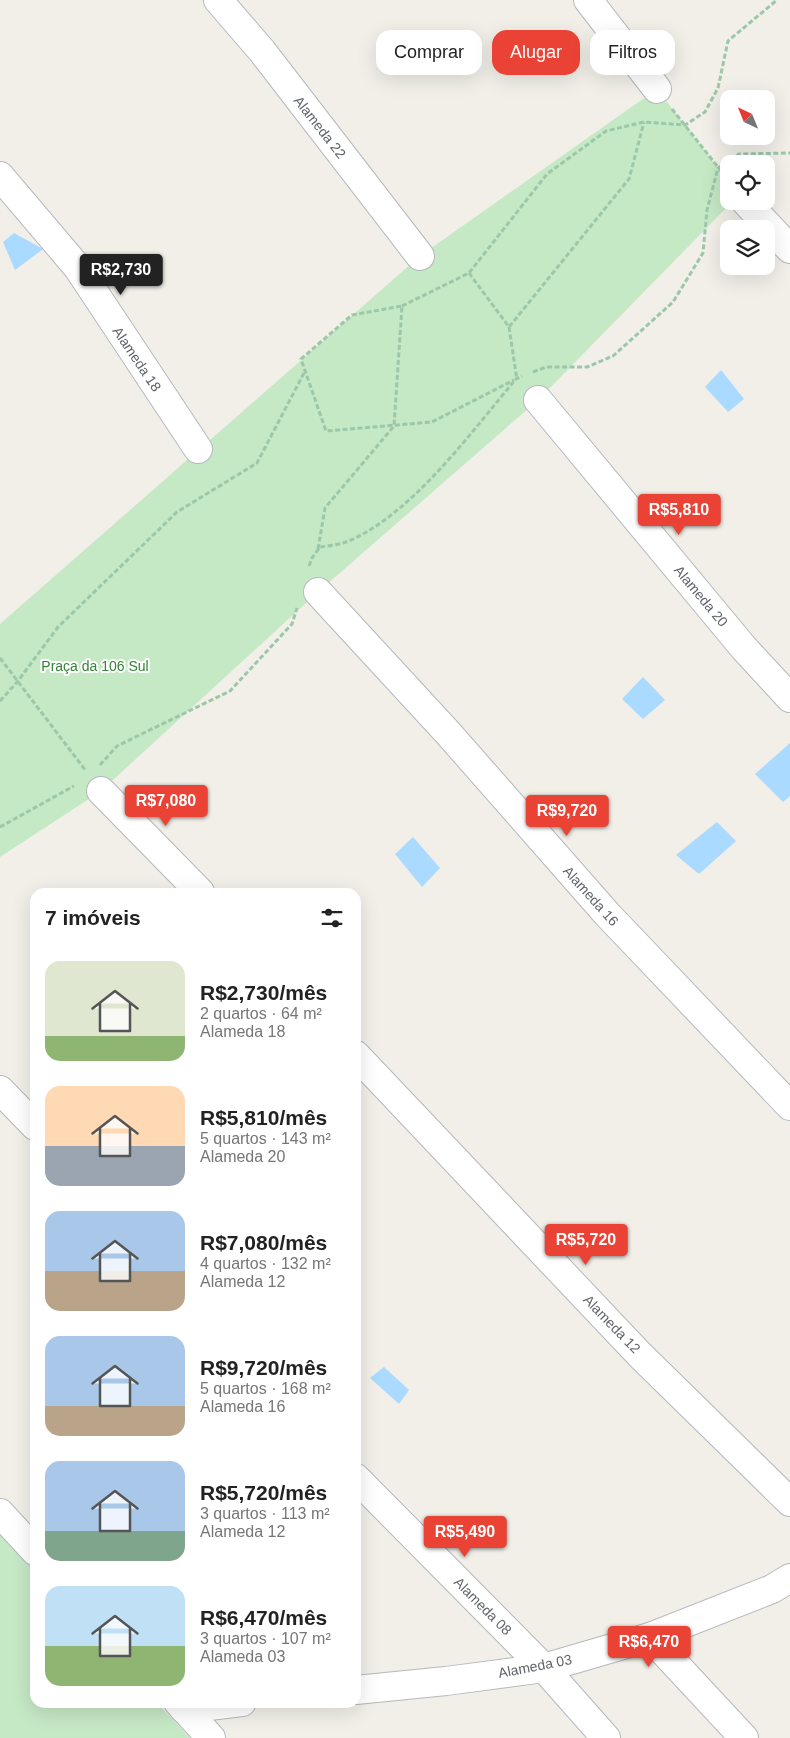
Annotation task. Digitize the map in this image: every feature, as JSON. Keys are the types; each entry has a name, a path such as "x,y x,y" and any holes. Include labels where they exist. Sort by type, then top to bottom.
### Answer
{"street":[{"name":"Alameda 22","path":"218,0 262,51 420,256"},
{"path":"588,0 657,89"},
{"name":"Alameda 18","path":"0,176 78,268 198,449"},
{"path":"753,210 790,249"},
{"name":"Alameda 20","path":"538,400 743,647 790,698"},
{"name":"Alameda 16","path":"308,590 448,733 607,914 790,1106"},
{"path":"96,784 196,888"},
{"name":"Alameda 12","path":"361,1060 640,1355 790,1502"},
{"path":"0,1090 30,1121"},
{"name":"Alameda 08","path":"361,1483 544,1668 606,1738"},
{"path":"0,1513 30,1546"},
{"name":"Alameda 03","path":"361,1690 544,1668 650,1637 784,1591"},
{"path":"650,1637 744,1738"},
{"path":"183,1708 211,1738"}],"path":[{"path":"777,0 728,41 718,88 705,112 685,125 644,122 606,131 547,174 469,273 402,306 352,315 301,359 326,431 432,422 516,379 546,367 587,367 613,356 673,302 703,254 707,210 718,168 739,154 790,153"},
{"path":"657,89 720,171"},
{"path":"509,327 629,179 644,122"},
{"path":"0,827 96,784 117,746 230,691 292,624 308,590 312,558 320,547 345,542 391,517 456,452 516,379 509,327 469,273"},
{"path":"318,550 325,508 394,426 402,306"},
{"path":"0,701 18,681 58,627 177,512 257,462 305,371"},
{"path":"0,658 96,784"}],"green space":[{"name":"Praça da 106 Sul","path":"657,89 720,170 720,210 724,210 538,400 318,592 101,791 0,857 0,624 420,256"},
{"path":"0,1534 30,1566 30,1708 162,1708 190,1738 0,1738"}],"water":[{"path":"14,233 43,249 15,270 3,242"},
{"path":"721,370 744,399 728,412 705,387"},
{"path":"643,677 665,700 643,719 622,699"},
{"path":"790,743 790,796 783,802 755,774"},
{"path":"717,822 736,841 699,874 676,855"},
{"path":"413,837 440,868 422,887 395,854"},
{"path":"384,1367 409,1390 399,1404 370,1378"}]}
